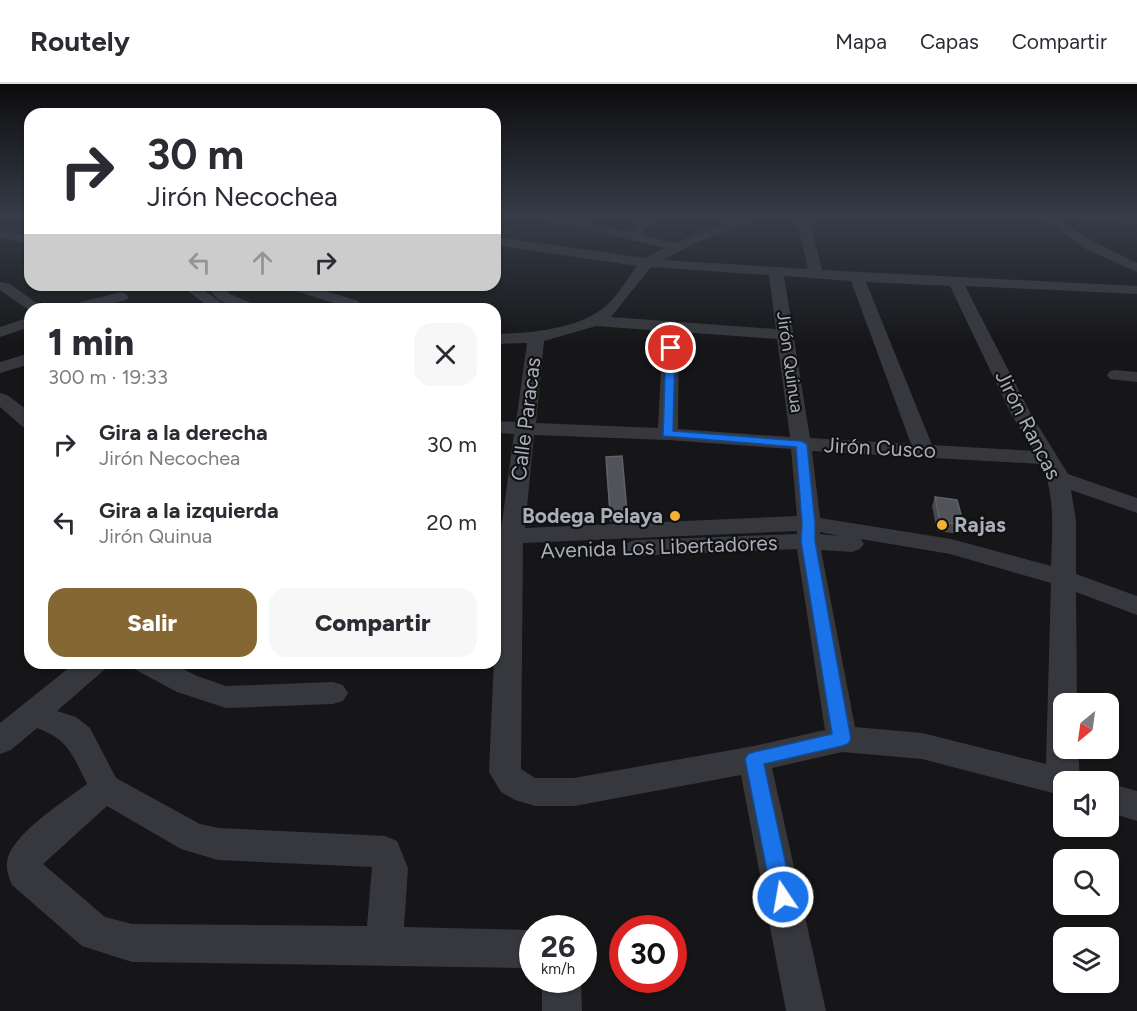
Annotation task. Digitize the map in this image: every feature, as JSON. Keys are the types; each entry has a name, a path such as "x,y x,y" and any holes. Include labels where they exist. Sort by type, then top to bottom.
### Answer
{"street":[{"path":"622,259 816,275 1137,290"},
{"path":"501,339 536,338 595,321 610,311 647,263 654,259"},
{"path":"812,259 816,275"},
{"path":"1119,259 1137,268"},
{"name":"Jirón Quinua","path":"776,272 801,444 808,532 842,739"},
{"path":"857,277 924,451"},
{"name":"Jirón Rancas","path":"956,281 1021,414 1054,468 1064,520 1063,771"},
{"path":"3,287 22,282"},
{"path":"3,287 28,303"},
{"path":"196,291 213,303"},
{"path":"220,291 225,297 238,303"},
{"path":"311,291 350,303"},
{"path":"97,303 123,297"},
{"path":"595,321 786,335"},
{"path":"0,332 24,324"},
{"path":"668,434 671,326"},
{"name":"Calle Paracas","path":"536,338 524,429 503,545 505,772 512,782 526,790 574,792 754,759"},
{"path":"0,368 24,360"},
{"path":"1116,375 1137,377"},
{"path":"0,381 24,396"},
{"path":"0,399 24,417"},
{"name":"Jirón Cusco","path":"501,427 668,434 924,451 1054,468 1137,506"},
{"name":"Avenida Los Libertadores","path":"503,545 808,532 853,544 947,560 1063,585 1137,606"},
{"name":"Avenida Los Libertadores","path":"1063,585 1137,620"},
{"path":"0,741 87,669"},
{"path":"158,669 187,684 226,697 333,693"},
{"path":"33,714 65,726 79,736 105,788 193,838 218,844 385,852 390,868 384,945"},
{"path":"806,1011 754,759 842,739 922,746 1053,779"},
{"path":"105,788 34,847 25,860 25,873 95,933 132,943 519,949"},
{"path":"1119,800 1137,806"},
{"path":"562,993 562,1011"}],"building":[{"path":"622,456 627,512 610,512 606,457"},
{"path":"935,497 957,500 964,525 940,522"}],"place":[{"name":"Bodega Pelaya","path":"675,516"},
{"name":"Rajas","path":"942,525"}],"route":[{"path":"671,348 668,434 801,444 809,523 808,541 842,739 754,759 783,897"}]}
